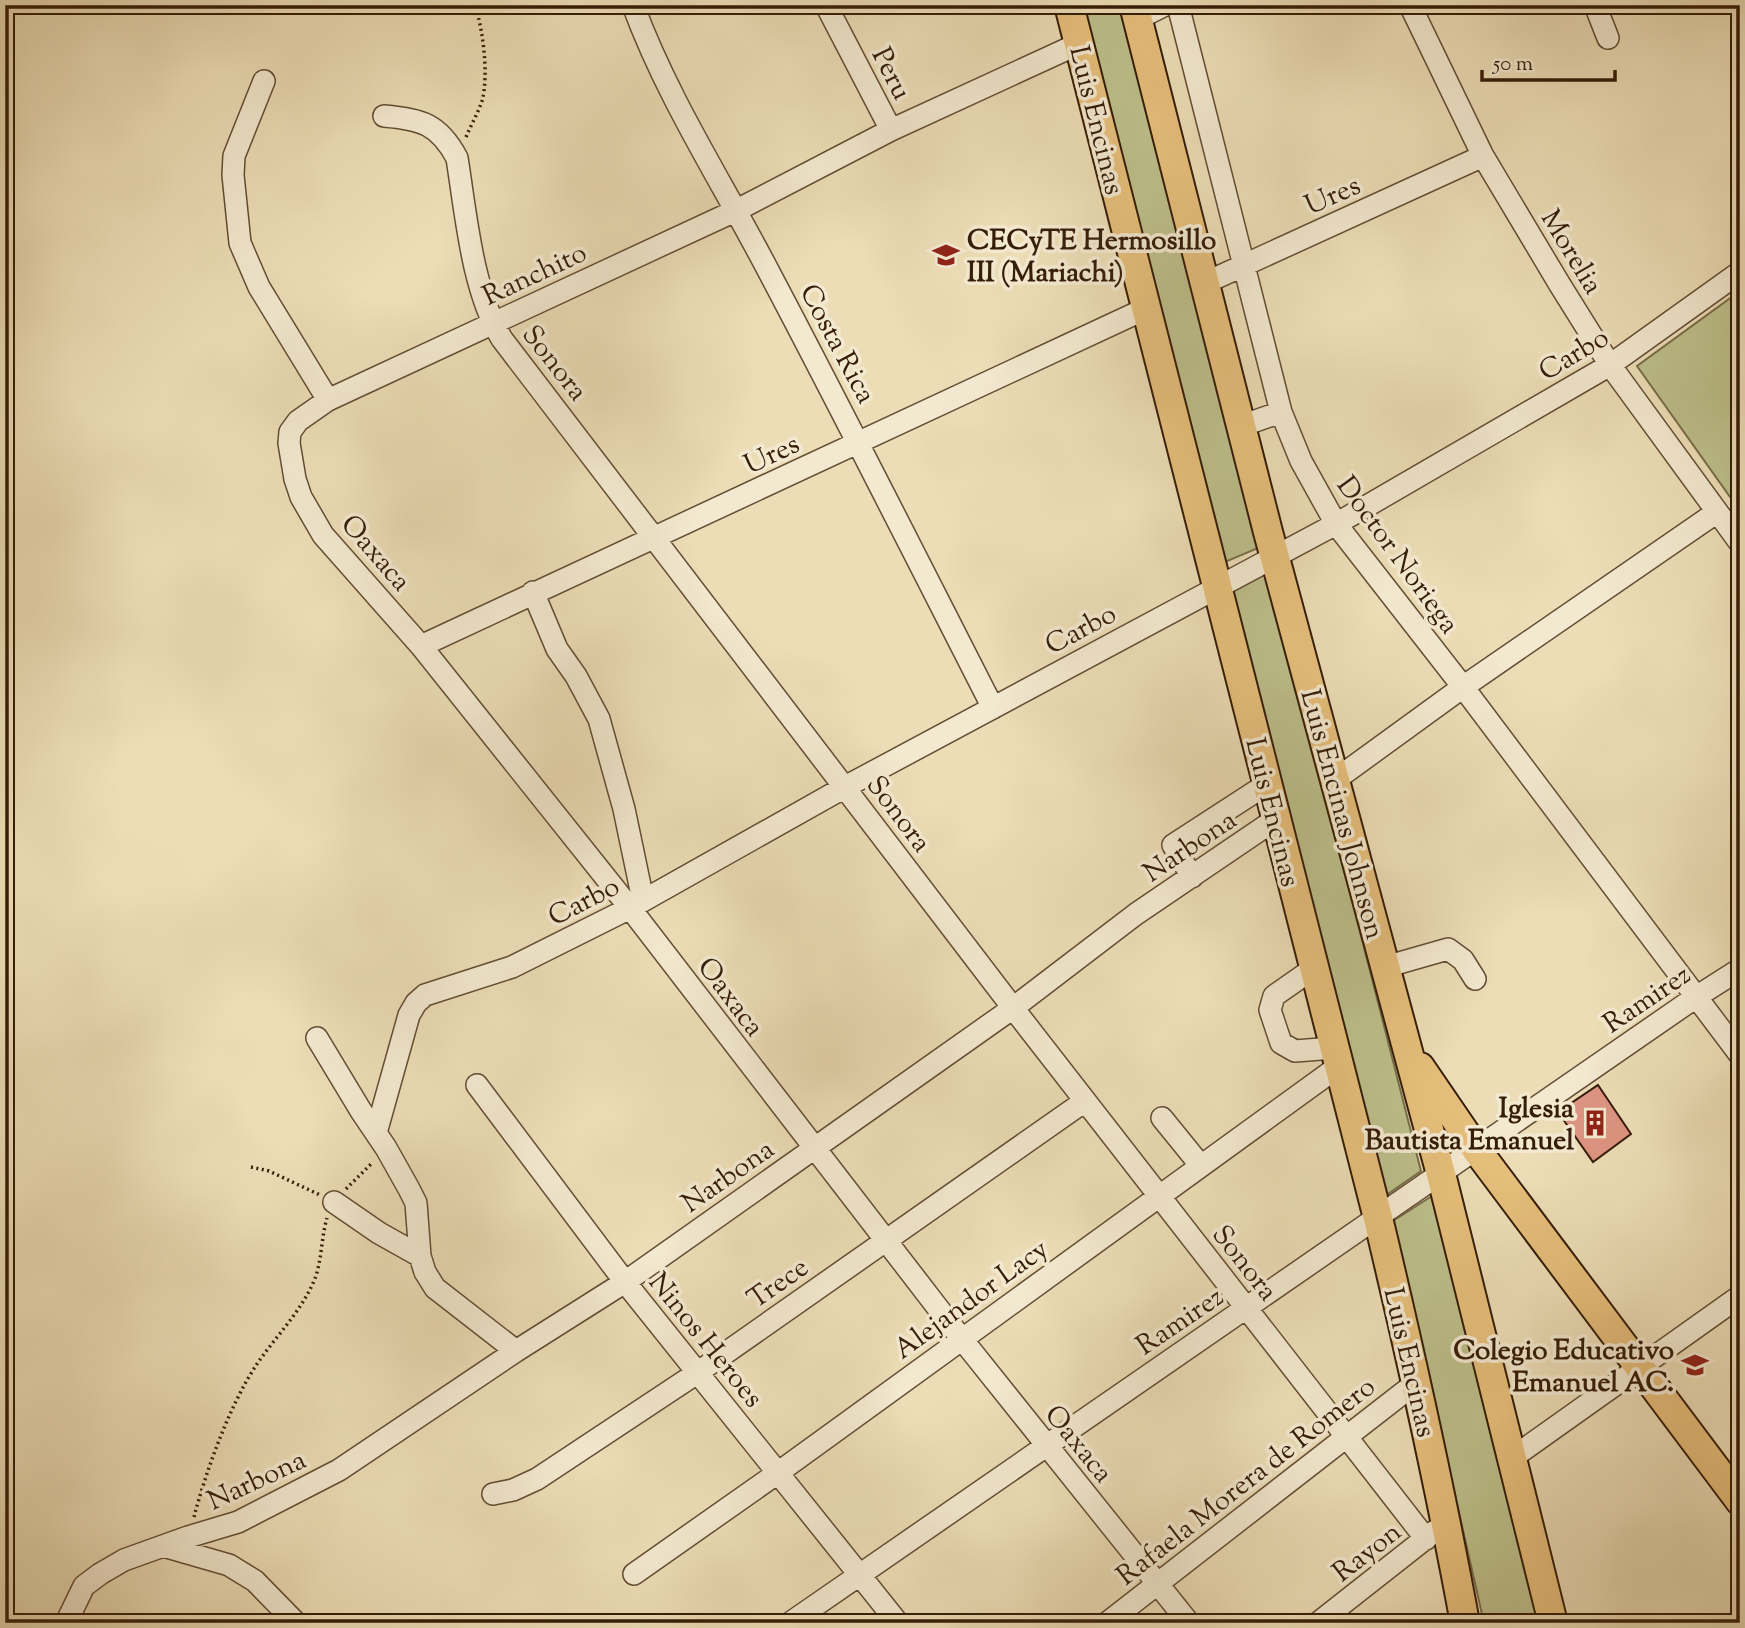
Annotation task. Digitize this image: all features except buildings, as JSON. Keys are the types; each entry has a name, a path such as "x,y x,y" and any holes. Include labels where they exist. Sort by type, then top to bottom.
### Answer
{"main road":[{"name":"Luis Encinas","path":"1069,5 1378,1218 1417,1382 1436,1531 1465,1623"},
{"name":"Luis Encinas Johnson","path":"1135,12 1275,557 1441,1174 1553,1623"},
{"path":"1408,1050 1476,1149 1740,1502"}],"street":[{"name":"Costa Rica","path":"633,5 645,38 672,94 737,210 859,442 993,708"},
{"name":"Peru","path":"826,5 891,130"},
{"path":"1135,12 1165,5"},
{"name":"Doctor Noriega","path":"1178,5 1282,412 1301,461 1336,524 1463,687 1740,1055"},
{"name":"Morelia","path":"1410,5 1483,156 1610,365 1740,543"},
{"path":"1595,5 1608,38"},
{"name":"Ranchito","path":"328,400 737,210 891,130 1078,44"},
{"path":"264,81 234,156 233,175 240,243 259,288 328,400"},
{"name":"Sonora","path":"384,116 407,118 437,130 457,158 483,299 492,323 513,354 1013,1008 1346,1436 1436,1531"},
{"name":"Ures","path":"1205,283 1483,156"},
{"name":"Carbo","path":"381,1140 409,1016 416,1003 425,995 512,967 637,904 845,787 1336,524 1610,365 1740,272"},
{"name":"Ures","path":"421,646 1145,309"},
{"name":"Oaxaca","path":"328,400 298,421 290,432 290,455 301,496 323,535 421,646 637,904 813,1148 1045,1446 1189,1623"},
{"path":"1241,426 1282,412"},
{"path":"1335,780 1463,687 1717,512"},
{"path":"533,592 557,649 576,676 599,719 624,809 637,904"},
{"path":"1192,877 1173,845 1267,784"},
{"name":"Narbona","path":"66,1623 84,1586 124,1560 259,1513 339,1470 516,1350 625,1282 1013,1008 1136,915 1276,819"},
{"path":"1385,967 1448,949 1463,960 1475,979"},
{"path":"1314,968 1274,996 1269,1010 1282,1043 1294,1051 1336,1057"},
{"name":"Ramirez","path":"790,1623 1740,969"},
{"path":"317,1038 381,1140 416,1203 420,1256 425,1272 435,1288 516,1350"},
{"name":"Alejandor Lacy","path":"634,1574 1202,1166 1336,1057"},
{"name":"Ninos Heroes","path":"477,1085 625,1282 898,1623"},
{"name":"Trece","path":"494,1494 513,1490 537,1479 697,1373 1085,1101"},
{"path":"1162,1118 1202,1166"},
{"path":"334,1202 379,1233 420,1256"},
{"path":"1511,1458 1740,1296"},
{"name":"Rafaela Morera de Romero","path":"1107,1623 1417,1382"},
{"name":"Rayon","path":"1318,1623 1436,1531"},
{"path":"163,1546 229,1565 255,1581 296,1623"}],"path":[{"path":"457,158 484,91 483,55 475,5"},
{"path":"188,1537 211,1464 244,1387 257,1364 294,1317 315,1279 324,1229 334,1202 381,1140"},
{"path":"251,1167 268,1171 334,1202"}],"green space":[{"path":"1083,5 1125,5 1263,546 1225,562"},
{"path":"1740,291 1740,511 1637,366"},
{"path":"1267,567 1421,1171 1385,1196 1230,582"},
{"path":"1432,1196 1541,1623 1484,1623 1393,1221"}],"place":[{"name":"CECyTE Hermosillo III (Mariachi)","path":"946,255"},
{"name":"Iglesia Bautista Emanuel","path":"1595,1123"},
{"name":"Colegio Educativo Emanuel AC.","path":"1695,1365"}]}
